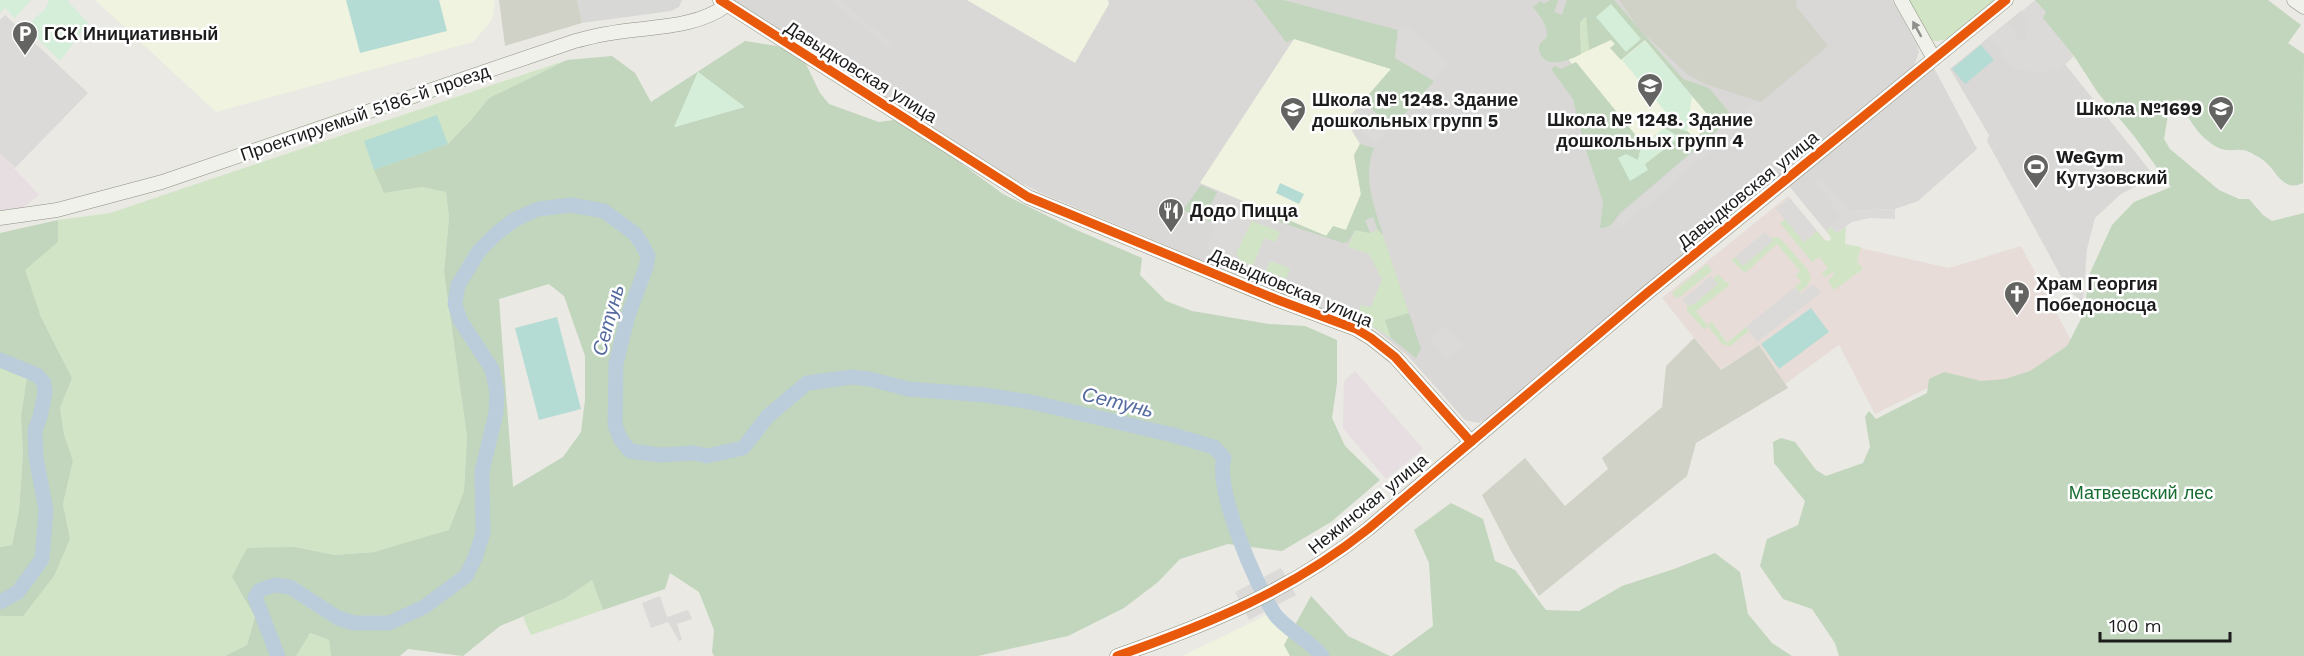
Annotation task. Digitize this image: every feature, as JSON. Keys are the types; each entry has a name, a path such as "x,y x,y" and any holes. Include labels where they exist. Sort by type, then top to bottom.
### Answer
{"street":[{"path":"1901,0 1934,57"},
{"name":"Давыдковская улица","path":"723,2 1029,197 1278,300 1356,329 1395,357 1471,442 1934,57 2006,0"},
{"path":"2294,0 2304,7"},
{"name":"Проектируемый 5186-й проезд","path":"0,218 57,210 162,182 575,41 605,34 690,22 709,16 723,2"},
{"name":"Нежинская улица","path":"1117,656 1191,630 1243,608 1290,583 1350,543 1471,442"}],"shaded area":[{"path":"0,0 31,0 15,18 5,8 0,13"},
{"path":"49,0 67,0 88,23 60,61 26,27 46,8"},
{"path":"95,0 495,0 492,20 473,42 216,112"},
{"path":"346,0 439,0 447,31 360,53"},
{"path":"499,0 577,0 582,23 505,46"},
{"path":"577,0 682,0 679,7 671,11 582,23"},
{"path":"732,0 1892,0 1919,52 1914,66 1492,417 1479,423 1465,420 1409,357 1374,328 1335,316 1017,181"},
{"path":"830,0 839,0 892,43 888,47"},
{"path":"967,0 1108,0 1109,4 1075,63"},
{"name":"Школа № 1248. Здание дошкольных групп 4","path":"1611,0 1714,122 1630,194 1587,81 1554,43"},
{"path":"1619,0 1797,0 1796,6 1828,46 1761,102 1705,84 1687,74 1639,29"},
{"path":"2035,0 2046,12 2043,18 2074,56 2058,71 2053,66 2045,72 2014,70 1989,37 2008,23 2017,34 2017,40 2025,41 2028,24 2020,13"},
{"path":"1611,4 1641,39 1626,52 1596,17"},
{"path":"2022,10 2155,177 2121,194 2095,218 2087,249 2083,302 2069,291 1987,141 1989,135 1950,69"},
{"name":"ГСК Инициативный","path":"5,15 88,93 15,168 0,153 0,20"},
{"path":"1404,23 1449,62 1434,81 1395,58 1398,30"},
{"name":"Школа № 1248. Здание дошкольных групп 5","path":"1294,39 1391,69 1346,121 1360,144 1354,156 1361,194 1341,242 1200,183"},
{"path":"1645,41 1692,96 1687,131 1667,126 1669,116 1622,60"},
{"path":"1981,45 1994,60 1965,84 1952,69"},
{"path":"1934,68 1977,149 1918,201 1895,209 1850,211 1826,231 1789,186"},
{"path":"698,72 745,107 674,127"},
{"path":"1754,100 1764,105 1620,229 1614,225 1620,215"},
{"path":"1361,106 1387,131 1375,145 1348,120"},
{"path":"437,115 448,144 374,170 364,141"},
{"path":"1664,128 1680,137 1645,164 1648,170 1630,181 1618,158 1626,154 1638,160 1642,143"},
{"path":"0,153 39,195 20,210 0,212"},
{"path":"1821,177 1850,211 1895,209 1895,219 1870,218 1852,222 1837,233 1831,227 1842,217 1814,183"},
{"path":"1280,183 1304,194 1299,204 1276,193"},
{"path":"1788,196 1825,240 1949,268 2021,246 2077,352 1993,394 1946,379 1875,414 1839,345 1785,384 1759,345 1720,370 1662,298"},
{"path":"1790,198 1817,231 1804,242 1776,209"},
{"path":"1237,207 1254,215 1234,258 1206,249 1220,211 1232,217"},
{"path":"1765,232 1773,241 1743,266 1735,257"},
{"path":"1234,258 1353,308 1358,312 1357,323 1335,316 1228,270"},
{"path":"1711,276 1718,284 1694,304 1687,306 1682,300"},
{"path":"1813,284 1821,293 1757,342 1746,327 1795,287 1801,294"},
{"path":"1811,308 1829,332 1779,369 1761,344"},
{"path":"557,317 581,409 539,420 515,328"},
{"path":"1446,326 1463,346 1447,360 1430,340"},
{"path":"1694,338 1721,370 1759,345 1788,388 1696,443 1687,476 1539,596 1511,551 1482,495 1525,458 1565,506 1608,469 1602,458 1662,407 1666,366"},
{"path":"1355,371 1423,449 1386,479 1343,428 1344,381"},
{"path":"660,596 667,617 688,610 692,619 677,624 682,640 679,641 668,622 651,628 642,603"},
{"path":"1267,615 1287,635 1303,643 1313,656 1182,656"}],"green space":[{"path":"1254,0 1283,0 1398,30 1395,58 1434,81 1392,128 1363,101 1391,69 1295,39 1286,42"},
{"path":"1550,0 1558,0 1554,12 1562,15 1567,0 1614,0 1683,79 1709,88 1733,117 1619,214 1611,224 1603,228 1600,228 1603,202 1584,144 1573,99 1551,69 1555,66 1561,69 1576,62 1642,143 1638,161 1619,158 1645,164 1679,137 1664,128 1667,126 1687,131 1695,138 1714,122 1645,40 1621,60 1610,48 1615,44 1611,40 1589,50 1586,16 1580,22 1581,54 1559,62 1549,62 1540,53 1539,47 1547,37 1545,24 1533,7 1541,1 1544,4"},
{"path":"1907,0 1995,0 1953,35 1944,40 1935,41 1926,34"},
{"name":"Матвеевский лес","path":"2035,0 2268,0 2301,25 2288,43 2304,54 2303,183 2290,185 2285,183 2268,164 2247,151 2224,150 2214,146 2195,128 2180,99 2169,109 2164,139 2170,149 2219,190 2239,199 2249,199 2263,215 2272,221 2304,213 2304,656 1839,656 1835,643 1812,609 1783,599 1760,566 1767,539 1798,525 1805,501 1774,463 1773,442 1781,438 1795,442 1816,470 1826,476 1863,463 1870,447 1865,417 1869,411 1876,419 1927,393 1929,379 1944,372 1981,381 2005,379 2030,371 2067,346 2084,313 2089,275 2112,225 2134,202 2171,187 2134,136 2098,93 2074,56 2042,18 2045,12"},
{"path":"1587,16 1589,50 1581,54 1580,22"},
{"path":"745,41 777,46 804,60 820,93 829,104 879,122 894,120 937,146 1003,194 1072,228 1142,258 1140,275 1166,301 1192,311 1269,324 1305,326 1337,340 1337,383 1332,418 1345,446 1380,480 1331,522 1282,551 1228,544 1180,559 1158,582 1124,608 1068,636 978,656 714,656 712,652 714,630 699,592 670,573 665,589 603,610 592,580 564,599 500,626 463,656 408,649 400,656 331,656 329,640 310,633 296,656 225,656 247,645 255,617 232,577 247,548 295,547 335,555 374,552 449,530 464,491 467,437 444,272 449,217 446,192 422,187 384,193 374,170 448,144 489,98 567,60 612,56 635,73 651,102","holes":["698,72 744,107 675,127","549,284 564,296 585,356 585,400 581,432 563,457 513,487 499,299"]},
{"path":"567,60 489,98 448,144 384,193 422,187 446,192 449,217 444,272 467,437 464,491 449,531 374,552 335,555 295,547 232,577 255,617 247,645 225,656 0,656 0,616 23,616 70,539 63,504 73,461 64,434 60,408 72,378 41,317 24,269 58,242 58,220 110,213"},
{"path":"1360,144 1374,148 1369,181 1383,235 1378,230 1373,217 1365,220 1370,233 1355,230 1348,242 1343,243 1255,214 1240,200 1326,236 1333,226 1346,230 1361,194 1354,155"},
{"path":"1201,185 1217,192 1210,207 1218,211 1214,223 1183,210"},
{"path":"1785,219 1804,242 1817,231 1824,240 1830,241 1831,237 1826,231 1831,227 1837,233 1846,227 1845,244 1861,247 1857,262 1863,269 1834,290 1828,281 1834,274 1833,272 1825,277 1822,273 1828,268 1819,257 1812,262 1780,223"},
{"path":"58,220 58,242 25,270 41,317 72,378 60,408 64,434 73,461 63,504 70,539 54,576 23,616 0,616 0,547 12,545 19,511 23,453 21,416 27,377 0,366 0,233"},
{"path":"1252,221 1280,232 1276,242 1264,238 1253,266 1241,261 1236,253"},
{"path":"1355,230 1370,233 1378,230 1383,235 1409,313 1385,320 1391,338 1359,320 1360,305 1371,307 1382,279 1369,254 1348,247"},
{"path":"1770,238 1780,238 1808,270 1811,278 1808,285 1800,292 1795,287 1801,282 1796,275 1800,271 1777,244 1745,273 1731,260 1735,257 1743,266 1772,241"},
{"path":"1270,261 1290,268 1286,279 1266,271"},
{"path":"1707,264 1712,271 1676,298 1672,293"},
{"path":"1718,275 1730,285 1696,311 1707,325 1712,322 1727,343 1746,327 1749,331 1730,346 1722,344 1708,326 1704,329 1687,311 1687,306 1694,304 1718,284 1713,279"},
{"path":"1409,313 1421,349 1416,358 1391,338 1385,320"},
{"path":"0,366 27,377 21,416 23,453 19,511 12,545 0,547"},
{"path":"1451,503 1483,519 1495,561 1515,570 1546,610 1579,611 1622,586 1715,553 1740,572 1748,614 1772,643 1792,656 1392,656 1433,626 1429,563 1414,530"},
{"path":"592,580 603,610 531,635 523,617 564,599"},
{"path":"1311,596 1348,636 1390,656 1290,656 1284,645"},
{"path":"309,633 329,640 331,656 296,656"}],"pier":[{"path":"1281,568 1296,595 1249,620 1235,592"}],"waterway":[{"name":"Сетунь","path":"278,656 255,597 260,590 275,585 290,587 338,618 354,623 389,623 424,607 466,576 483,533 482,471 496,413 497,392 492,369 460,320 455,304 458,285 479,251 514,220 538,209 571,205 604,211 635,234 648,256 628,316 616,363 615,425 621,440 630,451 660,455 695,453 707,456 743,448 768,416 807,383 852,377 870,379 908,389 985,395 1031,402 1173,435 1214,447 1224,458 1225,491 1231,513 1238,536 1266,600 1278,618 1322,656"},
{"name":"Сетунь","path":"0,360 37,375 44,383 45,393 35,430 36,457 46,510 42,559 18,592 0,602"}],"cycle path":[{"path":"720,0 1028,197 1278,300 1356,329 1395,357 1471,442"},
{"path":"1117,656 1217,618 1279,588 1339,551 1647,293 2006,0"}],"place":[{"name":"ГСК Инициативный","path":"25,57"},
{"name":"Школа № 1248. Здание дошкольных групп 4","path":"1650,109"},
{"name":"Школа №1699","path":"2221,132"},
{"name":"Школа № 1248. Здание дошкольных групп 5","path":"1293,133"},
{"name":"WeGym Кутузовский","path":"2036,190"},
{"name":"Додо Пицца","path":"1171,234"},
{"name":"Храм Георгия Победоносца","path":"2017,317"}]}
